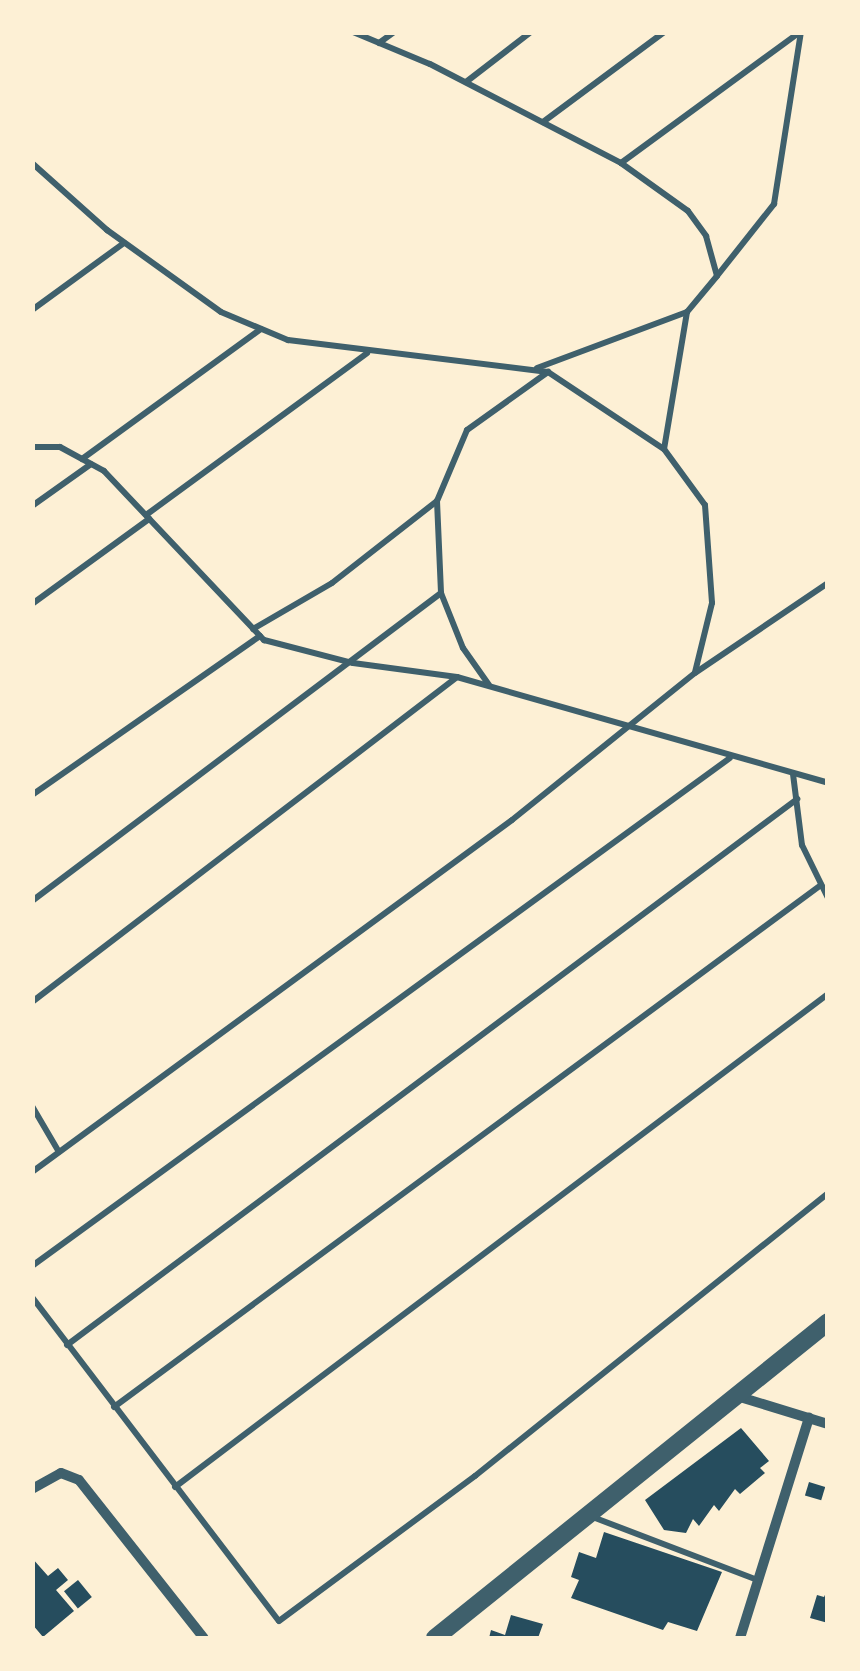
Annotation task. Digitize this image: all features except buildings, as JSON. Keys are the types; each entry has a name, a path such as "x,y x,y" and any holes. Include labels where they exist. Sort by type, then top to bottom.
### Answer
{"street":[{"path":"435,1638 740,1397 828,1322"},
{"path":"740,1397 828,1424"},
{"path":"740,1638 809,1418"},
{"path":"32,1489 60,1473 79,1480 204,1638"}],"lane":[{"path":"353,32 466,82 622,163 688,212 706,236 716,276"},
{"path":"380,43 394,32"},
{"path":"466,82 531,32"},
{"path":"543,122 664,32"},
{"path":"622,163 800,32"},
{"path":"664,449 687,312 774,204 800,32"},
{"path":"32,162 124,242 221,312 261,329 367,353 536,368 548,372 664,449 706,505 712,603 695,673"},
{"path":"32,310 124,242"},
{"path":"536,368 687,312"},
{"path":"82,459 261,329"},
{"path":"32,604 367,353"},
{"path":"489,686 464,648 442,592 437,501 467,430 548,372"},
{"path":"32,447 60,447 91,464 148,517 260,636 353,663 458,677 827,783"},
{"path":"32,506 91,464"},
{"path":"253,629 332,583 437,501"},
{"path":"32,1172 630,728 695,673 828,583"},
{"path":"32,901 353,663 442,592"},
{"path":"32,796 260,636"},
{"path":"32,1002 458,677"},
{"path":"32,1266 730,758"},
{"path":"793,774 802,845 828,898"},
{"path":"67,1345 796,800"},
{"path":"114,1407 821,885"},
{"path":"175,1488 828,994"},
{"path":"32,1106 59,1152"},
{"path":"32,1298 280,1621 475,1476 828,1193"},
{"path":"589,1515 758,1580"}]}
